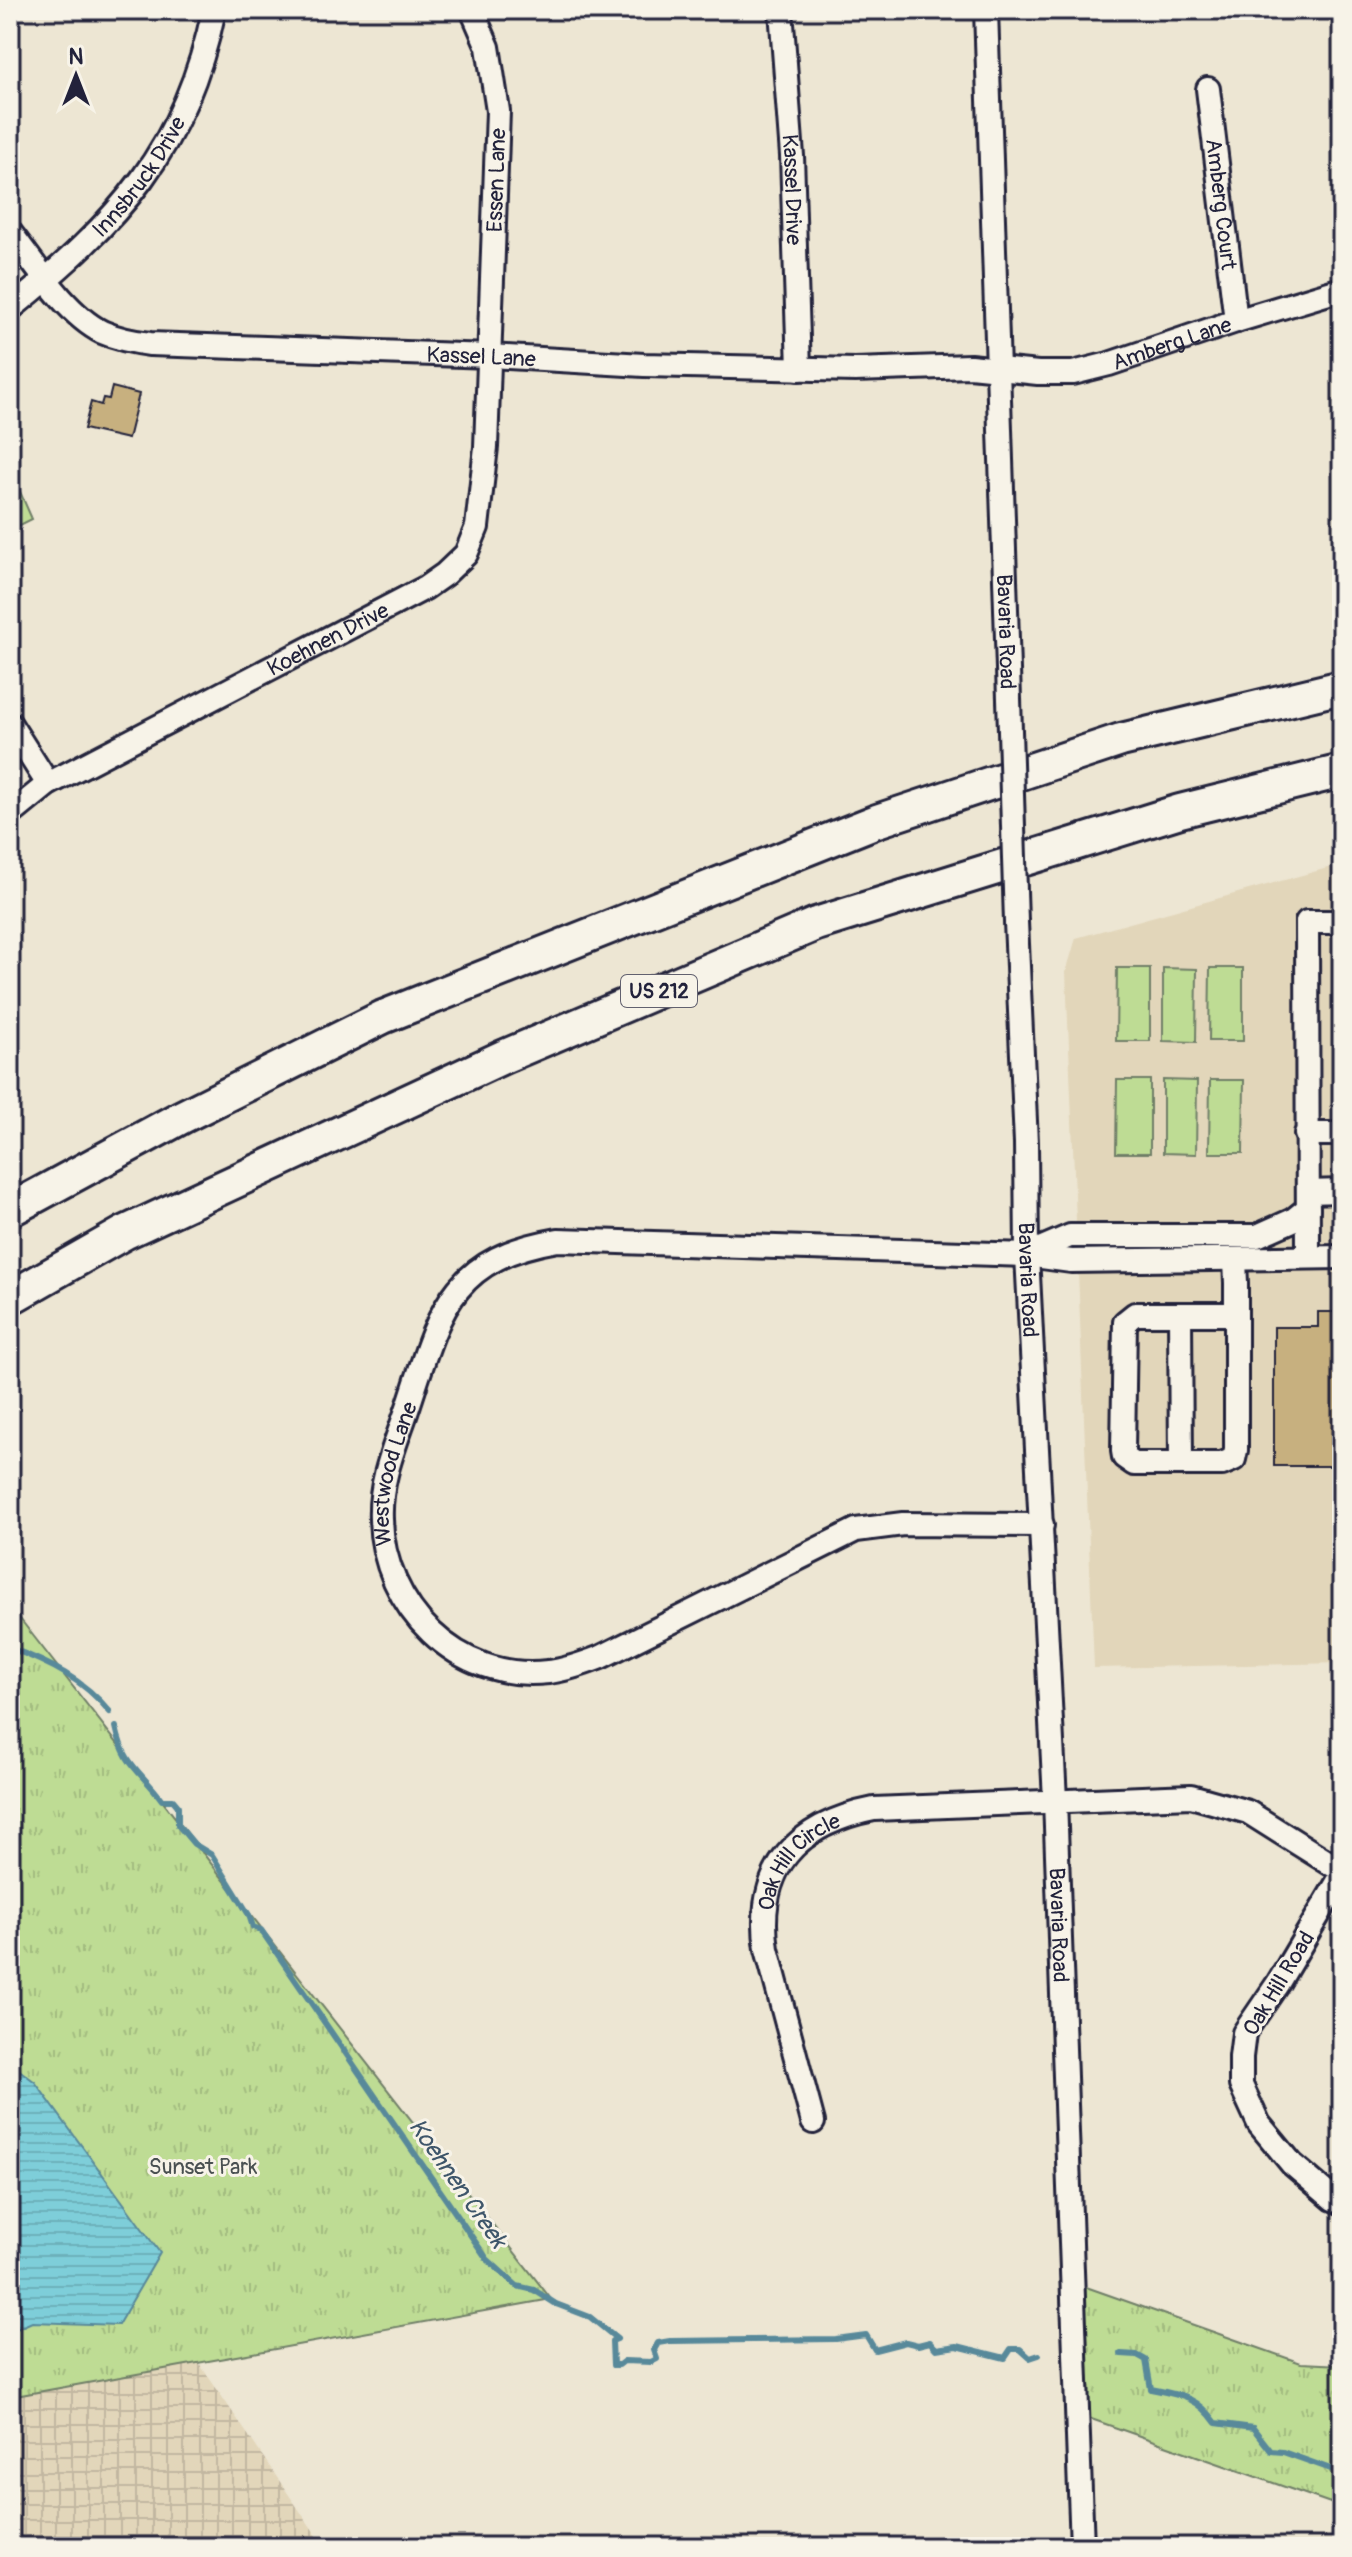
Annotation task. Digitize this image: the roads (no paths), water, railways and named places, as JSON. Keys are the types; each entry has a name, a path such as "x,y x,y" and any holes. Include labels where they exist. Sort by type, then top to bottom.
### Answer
{"highway":[{"path":"10,1210 182,1117 383,1017 862,827 1121,740 1342,687"},
{"name":"US 212","path":"10,1298 124,1233 503,1057 816,924 1180,811 1342,771"}],"street":[{"name":"Innsbruck Drive","path":"10,309 86,245 147,174 163,149 190,92 214,10"},
{"name":"Essen Lane","path":"472,10 488,47 498,111 490,356"},
{"name":"Kassel Drive","path":"781,10 792,156 799,369"},
{"name":"Bavaria Road","path":"986,10 1026,1143 1027,1255 1055,1800 1082,2547"},
{"name":"Amberg Court","path":"1208,89 1236,321"},
{"name":"Kassel Lane","path":"10,232 46,280 100,331 150,344 490,356 644,365 799,369 970,366 999,369"},
{"name":"Amberg Lane","path":"999,369 1073,373 1342,289"},
{"name":"Koehnen Drive","path":"10,815 48,784 425,588 466,554 477,527 486,447 490,356"},
{"path":"10,724 48,784"},
{"path":"1308,1257 1307,922 1342,922"},
{"path":"1306,1134 1342,1134"},
{"path":"1027,1255 1070,1236 1257,1236 1293,1220 1308,1200 1342,1191"},
{"path":"1236,1314 1135,1314 1125,1322 1124,1457 1134,1464 1222,1464 1234,1459 1236,1314 1246,1259 1257,1236"},
{"name":"Westwood Lane","path":"1042,1525 903,1524 856,1530 601,1657 572,1668 534,1673 491,1667 462,1655 437,1640 418,1621 402,1597 383,1550 380,1516 384,1482 436,1324 454,1292 477,1270 500,1256 530,1244 558,1240 1027,1255 1071,1261 1342,1257"},
{"path":"1180,1314 1181,1464"},
{"name":"Oak Hill Road","path":"1055,1800 1163,1795 1191,1796 1220,1802 1248,1812 1342,1873 1278,1983 1244,2033 1241,2057 1241,2085 1259,2124 1292,2164 1342,2203"},
{"name":"Oak Hill Circle","path":"813,2122 767,1949 763,1921 767,1895 778,1869 795,1844 820,1825 848,1814 874,1809 1055,1800"}],"water":[{"path":"10,2063 35,2082 160,2253 118,2325 32,2322 10,2332"}],"waterway":[{"name":"Koehnen Creek","path":"10,1648 65,1673 89,1690 110,1712"},
{"name":"Koehnen Creek","path":"116,1727 129,1760 162,1800 173,1800 178,1806 178,1825 194,1844 212,1855 249,1915 253,1927 261,1930 487,2259 517,2286 534,2290 556,2304 590,2317 617,2339 612,2341 613,2365 624,2361 651,2362 657,2359 654,2350 658,2343 670,2341 836,2339 866,2335 875,2350 906,2342 918,2345 930,2342 936,2349 957,2346 1005,2358 1011,2349 1020,2349 1030,2358 1039,2355"},
{"name":"Koehnen Creek","path":"1121,2354 1137,2355 1146,2360 1151,2389 1188,2398 1216,2423 1253,2428 1271,2451 1283,2452 1342,2473"}],"park label":[{"name":"Sunset Park","path":"203,2166"}]}
